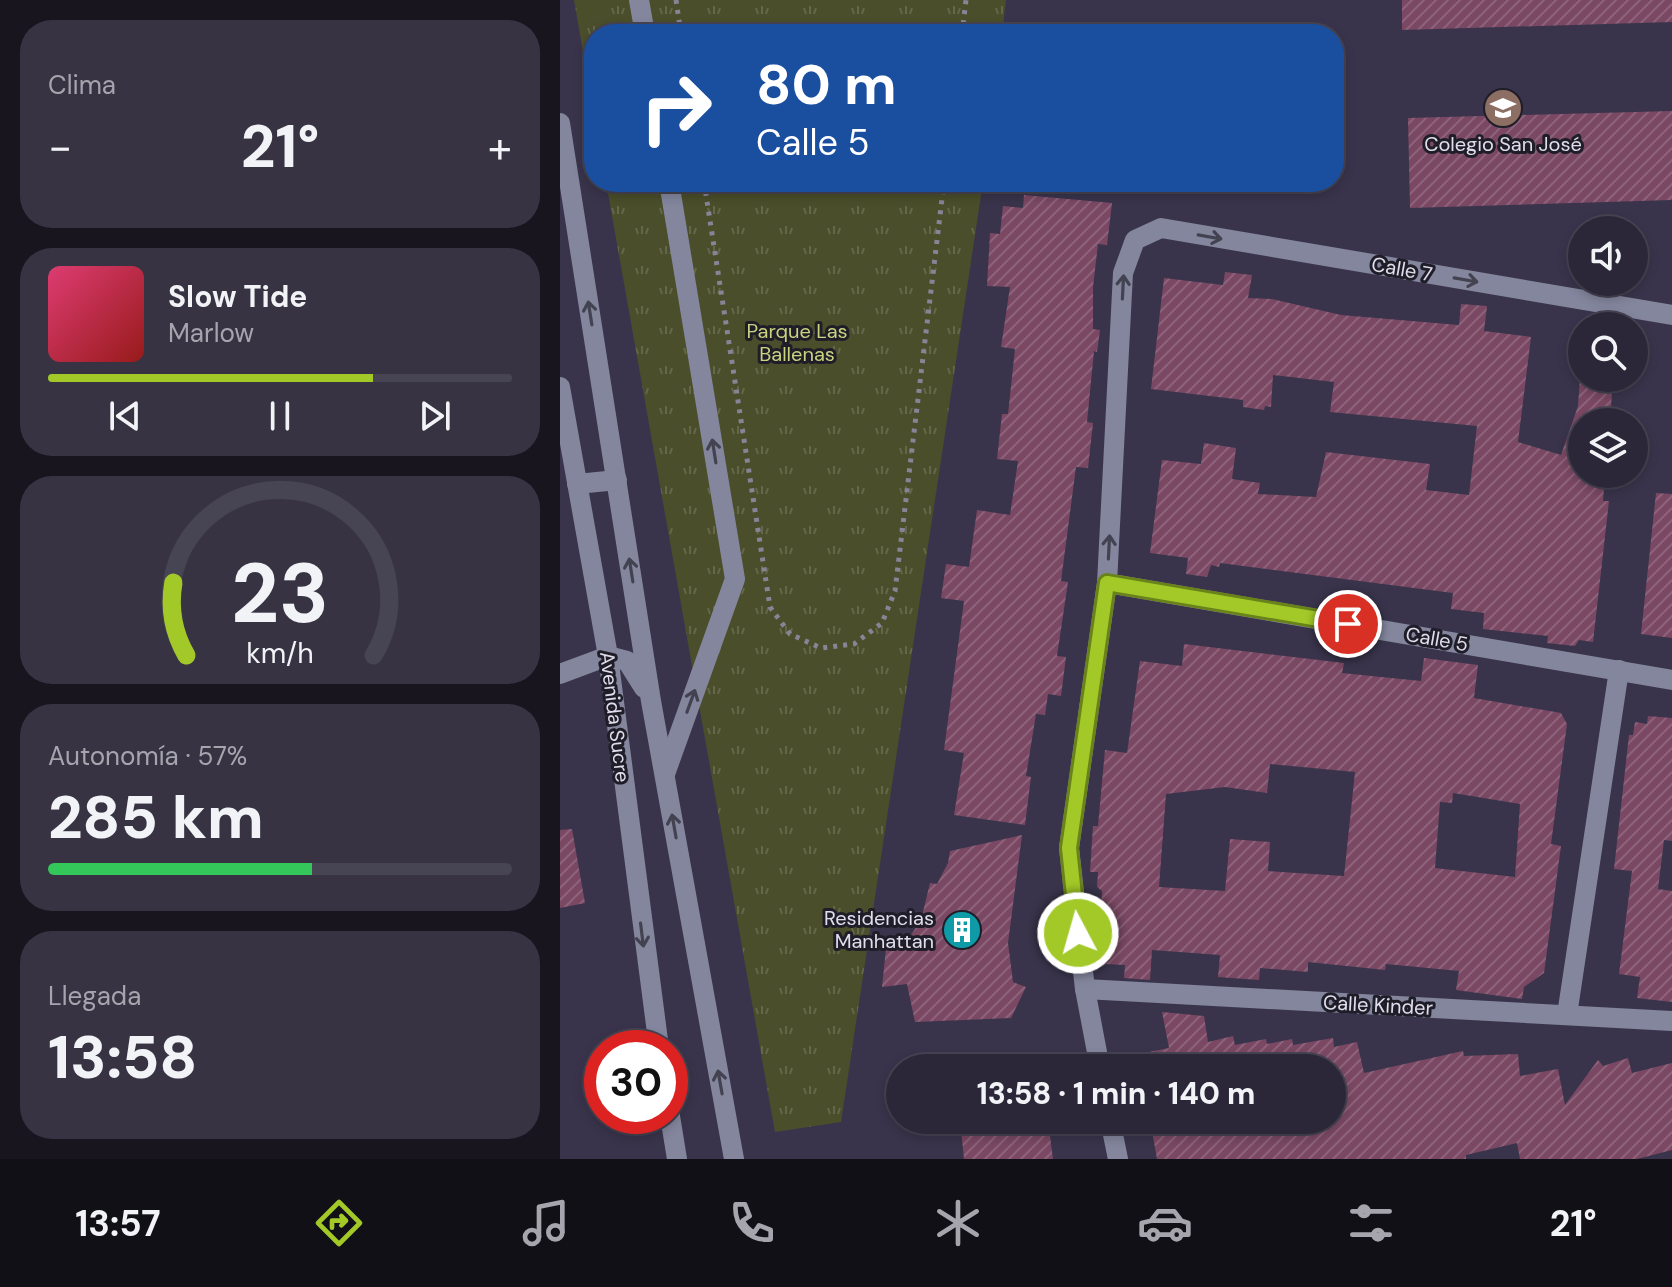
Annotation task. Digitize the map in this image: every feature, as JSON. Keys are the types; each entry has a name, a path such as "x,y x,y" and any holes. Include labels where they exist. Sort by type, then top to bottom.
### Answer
{"street":[{"path":"639,0 643,24"},
{"name":"Avenida Sucre","path":"560,123 651,701 734,1159"},
{"name":"Avenida Sucre","path":"665,774 735,579 671,192"},
{"name":"Calle 7","path":"1107,583 1123,273 1135,240 1161,228 1672,315"},
{"name":"Avenida Sucre","path":"560,387 608,656 657,1030"},
{"path":"577,484 617,480"},
{"path":"1097,1054 1085,989 1069,848 1107,583"},
{"name":"Calle 5","path":"1107,583 1672,680"},
{"path":"560,674 608,656 627,661 651,701"},
{"path":"1567,1015 1619,670"},
{"name":"Calle Kinder","path":"1085,989 1672,1021"},
{"path":"673,1134 677,1159"},
{"path":"1113,1134 1118,1159"}],"path":[{"path":"676,0 680,24"},
{"path":"963,24 966,0"},
{"path":"706,192 770,607 790,634 821,648 854,644 882,623 895,591 943,192"}],"green space":[{"path":"574,0 1006,0 1003,24 584,24 584,57"},
{"name":"Parque Las Ballenas","path":"608,192 981,192 841,1122 775,1132"}],"building":[{"path":"1402,0 1672,0 1672,22 1402,30"},
{"path":"1672,111 1672,200 1410,208 1408,118"},
{"path":"1024,195 1112,203 1107,245 1098,244 1093,287 1093,329 1100,330 1097,352 1094,351 1087,422 1093,423 1088,468 1076,467 1061,581 1068,582 1057,656 1066,657 1061,696 1048,694 1045,715 1036,714 1026,776 1031,777 1025,825 954,815 964,753 944,750 964,601 941,598 946,564 969,567 977,510 1010,515 1018,461 997,459 1002,414 1008,414 1015,349 1001,347 1010,287 987,286 990,233 1000,234 1003,206 1023,208"},
{"path":"1225,272 1252,275 1248,298 1272,299 1341,315 1459,325 1461,304 1487,306 1484,331 1531,337 1518,442 1561,455 1568,435 1568,488 1604,488 1603,501 1609,501 1593,642 1579,640 1575,646 1547,643 1548,636 1483,629 1484,613 1451,609 1453,593 1220,563 1219,567 1211,565 1207,577 1186,574 1188,558 1150,553 1162,460 1201,464 1204,443 1236,448 1232,479 1260,483 1258,494 1316,497 1326,452 1430,464 1426,490 1469,495 1477,426 1330,412 1334,382 1273,375 1271,407 1265,406 1264,410 1243,407 1243,400 1151,389 1164,278 1223,285"},
{"path":"1579,392 1612,392 1611,408 1577,408"},
{"path":"1656,493 1672,494 1672,638 1641,634"},
{"path":"1184,644 1344,663 1342,673 1421,681 1424,658 1478,665 1474,698 1561,713 1567,724 1551,844 1561,846 1544,973 1524,987 1522,999 1456,990 1459,971 1386,964 1385,970 1308,962 1308,972 1260,968 1259,980 1218,977 1220,955 1152,950 1150,980 1124,978 1125,965 1103,964 1105,938 1099,938 1102,891 1097,887 1098,872 1090,872 1093,826 1098,826 1105,750 1127,753 1140,661 1182,666","holes":["1270,764 1355,772 1344,876 1268,871 1270,842 1230,839 1225,891 1159,887 1166,794 1225,787 1267,793","1453,793 1520,804 1515,877 1435,868 1440,802 1452,803"]},
{"path":"1648,716 1672,718 1672,841 1664,840 1658,889 1672,891 1672,1002 1637,998 1640,977 1619,974 1632,871 1614,869 1629,735 1633,735 1635,722 1647,724"},
{"path":"572,829 585,903 560,908 560,830"},
{"name":"Residencias Manhattan","path":"1022,835 1008,943 1013,982 1026,987 1011,1018 915,1022 907,984 882,987 887,939 907,941 921,920 930,883 937,884 948,863 950,851"},
{"path":"1162,1012 1204,1016 1208,1042 1233,1036 1235,1045 1266,1039 1267,1044 1292,1039 1293,1045 1333,1038 1334,1047 1357,1042 1364,1073 1463,1051 1464,1056 1518,1054 1520,1076 1558,1069 1565,1105 1598,1060 1603,1066 1628,1058 1632,1073 1672,1063 1672,1150 1637,1159 1520,1159 1517,1143 1466,1155 1466,1159 1157,1159 1153,1134 1346,1134 1346,1054 1139,1054 1169,1048"},
{"path":"961,1134 1050,1134 1053,1159 964,1159"}],"place":[{"name":"Colegio San José","path":"1503,108"},
{"name":"Residencias Manhattan","path":"962,930"}],"route":[{"path":"1078,933 1069,848 1107,583 1348,624"}]}
